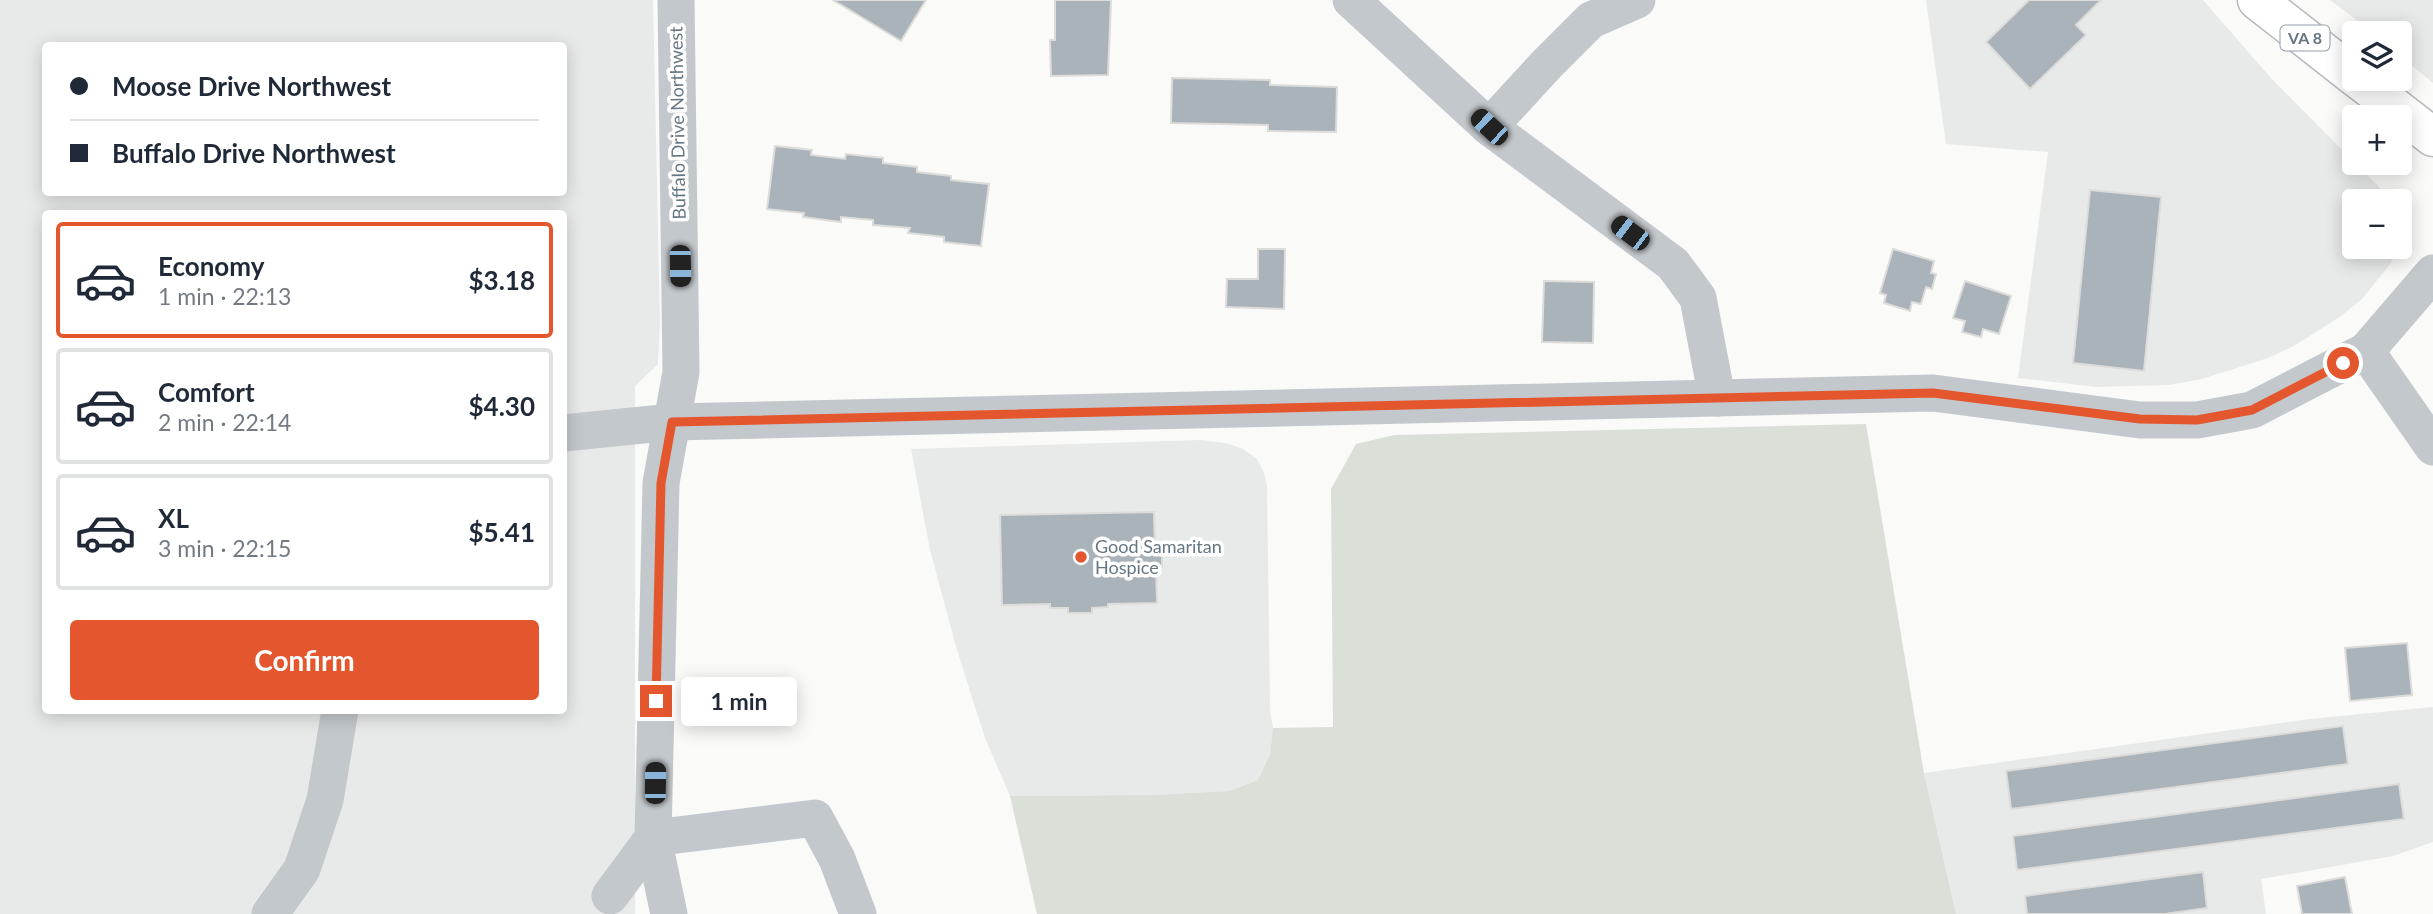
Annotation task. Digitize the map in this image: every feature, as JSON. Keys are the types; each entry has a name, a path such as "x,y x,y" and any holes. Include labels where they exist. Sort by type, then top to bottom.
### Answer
{"main road":[{"name":"VA 8","path":"2270,4 2342,66"},
{"path":"2374,91 2433,137"}],"street":[{"name":"Buffalo Drive Northwest","path":"669,914 653,838 661,483 681,372 676,0"},
{"path":"1351,0 1489,127 1673,264 1698,298 1717,398"},
{"path":"1489,127 1591,20 1637,0"},
{"path":"567,432 672,422 1933,393 2140,419 2197,420 2252,410 2366,351 2433,273"},
{"path":"2366,351 2433,447"},
{"path":"270,914 302,869 325,800 339,714"},
{"path":"610,896 653,838 815,818 837,859 858,914"}],"shaded area":[{"path":"0,0 653,0 660,323 658,364 635,386 635,914 0,914"},
{"path":"1926,0 2203,0 2271,78 2342,150 2342,175 2367,175 2381,189 2342,189 2342,259 2392,259 2362,299 2294,346 2268,358 2202,379 2169,385 2096,387 2018,378 2048,152 1946,144"},
{"path":"2330,0 2433,0 2433,83 2412,66 2412,21 2358,21"},
{"path":"1866,424 1924,773 1956,914 1037,914 1010,796 1151,795 1229,791 1258,780 1270,754 1273,728 1333,727 1331,489 1356,444 1394,435"},
{"path":"1201,440 1226,443 1243,449 1257,459 1267,486 1270,710 1273,728 1270,754 1258,780 1229,791 1151,795 1010,796 985,738 957,650 930,550 911,449"},
{"path":"2433,707 2433,842 2393,856 2261,879 2266,914 1956,914 1924,773 2310,719"}],"building":[{"path":"833,0 926,0 901,41"},
{"path":"1055,0 1111,0 1108,75 1051,76 1050,40 1055,40"},
{"path":"2029,0 2101,0 2076,25 2086,35 2030,89 1986,42"},
{"path":"1172,78 1270,80 1270,85 1337,87 1336,132 1268,131 1268,125 1171,123"},
{"path":"775,146 812,150 811,155 845,159 846,154 883,158 883,163 917,167 917,172 951,176 951,180 989,184 981,246 944,242 944,237 908,233 910,228 873,225 873,220 841,217 841,222 803,217 804,213 767,209"},
{"path":"2090,190 2161,197 2144,371 2073,363"},
{"path":"1258,249 1285,249 1284,309 1226,307 1227,279 1258,279"},
{"path":"1893,249 1934,261 1931,273 1936,274 1932,289 1926,287 1921,304 1912,302 1910,311 1884,303 1886,295 1880,293"},
{"path":"1544,281 1594,282 1593,343 1542,342"},
{"path":"1965,281 2011,296 1999,334 1983,329 1981,337 1962,332 1965,321 1953,318"},
{"name":"Good Samaritan Hospice","path":"1154,512 1155,547 1162,546 1162,567 1156,567 1157,603 1108,604 1108,607 1092,608 1092,613 1068,613 1068,608 1050,608 1050,604 1002,605 1000,515"},
{"path":"2407,643 2412,695 2350,701 2345,648"},
{"path":"2343,726 2348,764 2011,809 2006,771"},
{"path":"2399,784 2404,819 2017,870 2013,836"},
{"path":"2203,872 2207,908 2165,914 2027,914 2025,896"},
{"path":"2345,877 2352,914 2302,914 2297,886"}],"place":[{"name":"Good Samaritan Hospice","path":"1081,557"}],"route":[{"path":"656,701 661,483 672,422 1933,393 2140,419 2197,420 2252,410 2343,363"}]}
